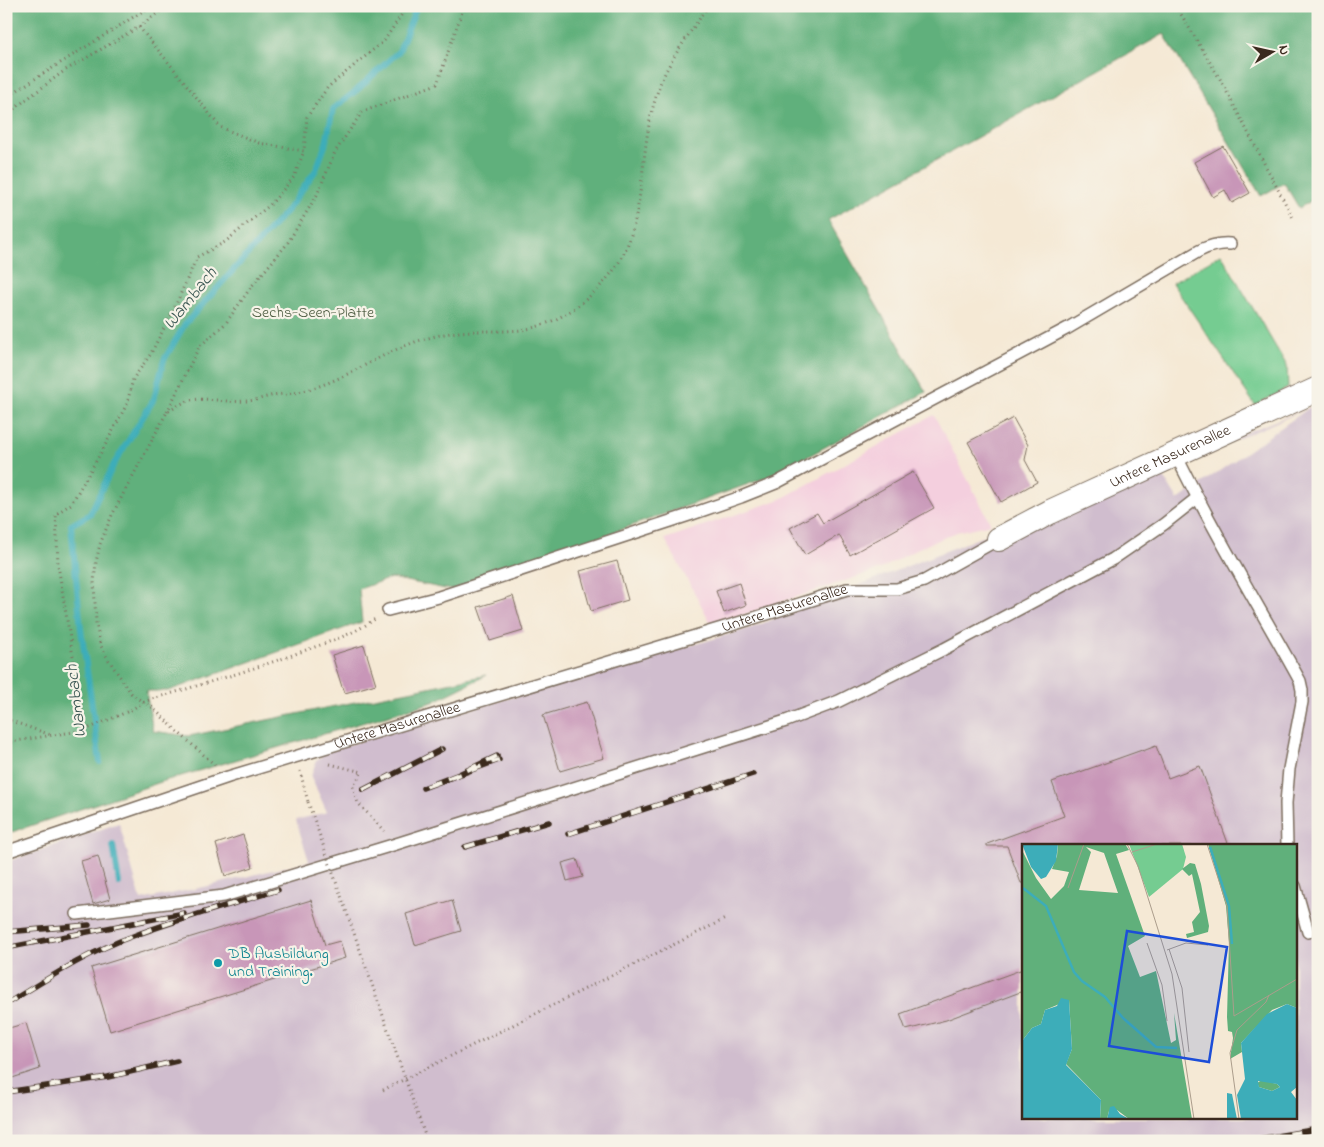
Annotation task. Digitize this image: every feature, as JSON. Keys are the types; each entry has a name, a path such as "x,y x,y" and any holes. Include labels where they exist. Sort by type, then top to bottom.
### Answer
{"street":[{"name":"Untere Masurenallee","path":"999,539 1050,512 1318,389"}],"lane":[{"path":"388,610 439,598 692,514 776,483 1068,328 1204,249 1220,243 1230,244"},
{"path":"1176,455 1197,498 1300,681 1302,702 1289,769 1287,844"},
{"path":"76,914 224,896 786,721 839,701 944,649 1113,559 1164,524 1197,498"},
{"name":"Untere Masurenallee","path":"6,852 228,777 847,589 897,589 924,581 999,539"},
{"path":"1296,890 1308,932"}],"path":[{"path":"6,99 18,89 151,6"},
{"path":"6,115 64,71 138,27 167,6"},
{"path":"400,6 404,11"},
{"path":"85,730 58,564 56,514 71,504 119,420 127,404 133,379 150,355 173,312 197,257 226,242 271,204 294,177 304,151 307,117 328,87 384,41 406,6"},
{"path":"228,777 153,708 131,693 108,659 100,644 96,623 96,562 100,544 112,515 199,347 226,322 251,287 287,244 317,195 335,152 362,112 437,84 464,6"},
{"path":"167,412 190,400 244,402 320,387 386,354 418,341 458,332 535,327 561,316 581,303 602,284 614,269 623,253 631,234 636,212 647,135 659,89 670,65 708,6"},
{"path":"1176,6 1220,79 1294,220"},
{"path":"138,27 220,127 259,143 304,151"},
{"path":"6,744 16,740 85,730 129,711 144,702 244,672 328,642 362,628 388,610"},
{"path":"6,723 11,721 52,735"},
{"path":"296,757 308,802 427,1141"},
{"path":"325,763 362,772 353,787 358,803 396,844"},
{"path":"384,1090 727,918"}],"shaded area":[{"path":"1318,404 1318,1141 6,1141 6,862 119,823 141,900 209,886 309,861 296,820 327,812 311,777 316,761 327,751 751,628","holes":["1309,408 1178,500 1160,472"]},
{"path":"934,415 991,524 957,532 919,548 881,569 712,625 665,539 781,499"}],"green space":[{"name":"Sechs-Seen-Platte","path":"6,6 1318,6 1318,197 1299,208 1284,183 1261,196 1164,34 828,220 926,392 774,475 451,590 391,578 359,589 362,622 168,691 146,691 153,731 189,736 487,675 433,702 164,781 6,834"},
{"path":"1221,254 1287,366 1288,388 1255,405 1172,283"}],"building":[{"path":"1223,146 1250,193 1232,203 1225,190 1213,197 1194,162"},
{"path":"1013,418 1028,445 1025,460 1037,482 1001,502 968,442"},
{"path":"913,472 934,508 850,555 839,535 805,555 790,528 817,513 823,523"},
{"path":"617,561 628,600 591,611 580,571"},
{"path":"739,583 746,605 724,613 716,591"},
{"path":"513,596 523,631 490,641 478,607"},
{"path":"364,645 376,684 345,693 332,655"},
{"path":"587,702 604,758 560,771 543,715"},
{"path":"1156,746 1168,778 1200,766 1228,844 1022,844 1022,883 1007,846 987,846 987,844 1064,816 1052,782"},
{"path":"243,835 253,867 225,876 216,844"},
{"path":"98,856 110,899 93,904 81,861"},
{"path":"577,859 583,877 567,881 562,863"},
{"name":"DB Ausbildung und Training.","path":"311,900 325,945 340,941 345,958 110,1031 91,968"},
{"path":"452,900 461,931 415,945 406,914"},
{"path":"1022,969 1022,991 946,1020 906,1030 900,1014"},
{"path":"26,1023 40,1069 6,1080 6,1029"}],"waterway":[{"name":"Wambach","path":"100,762 81,629 71,525 90,514 114,464 154,399 164,360 185,324 289,208 316,170 326,143 333,109 357,90 399,51 417,6"},
{"name":"Wambach","path":"113,845 119,883"}],"railway":[{"path":"363,790 442,749"},
{"path":"497,756 423,788 499,760"},
{"path":"568,834 753,774"},
{"path":"465,847 549,822"},
{"path":"6,1004 68,967 116,942 169,923 278,890"},
{"path":"6,948 184,913"},
{"path":"6,932 89,925"},
{"path":"6,1092 108,1077 177,1061"},
{"path":"1246,1141 1318,1129"}],"place":[{"name":"DB Ausbildung und Training.","path":"218,963"}]}
